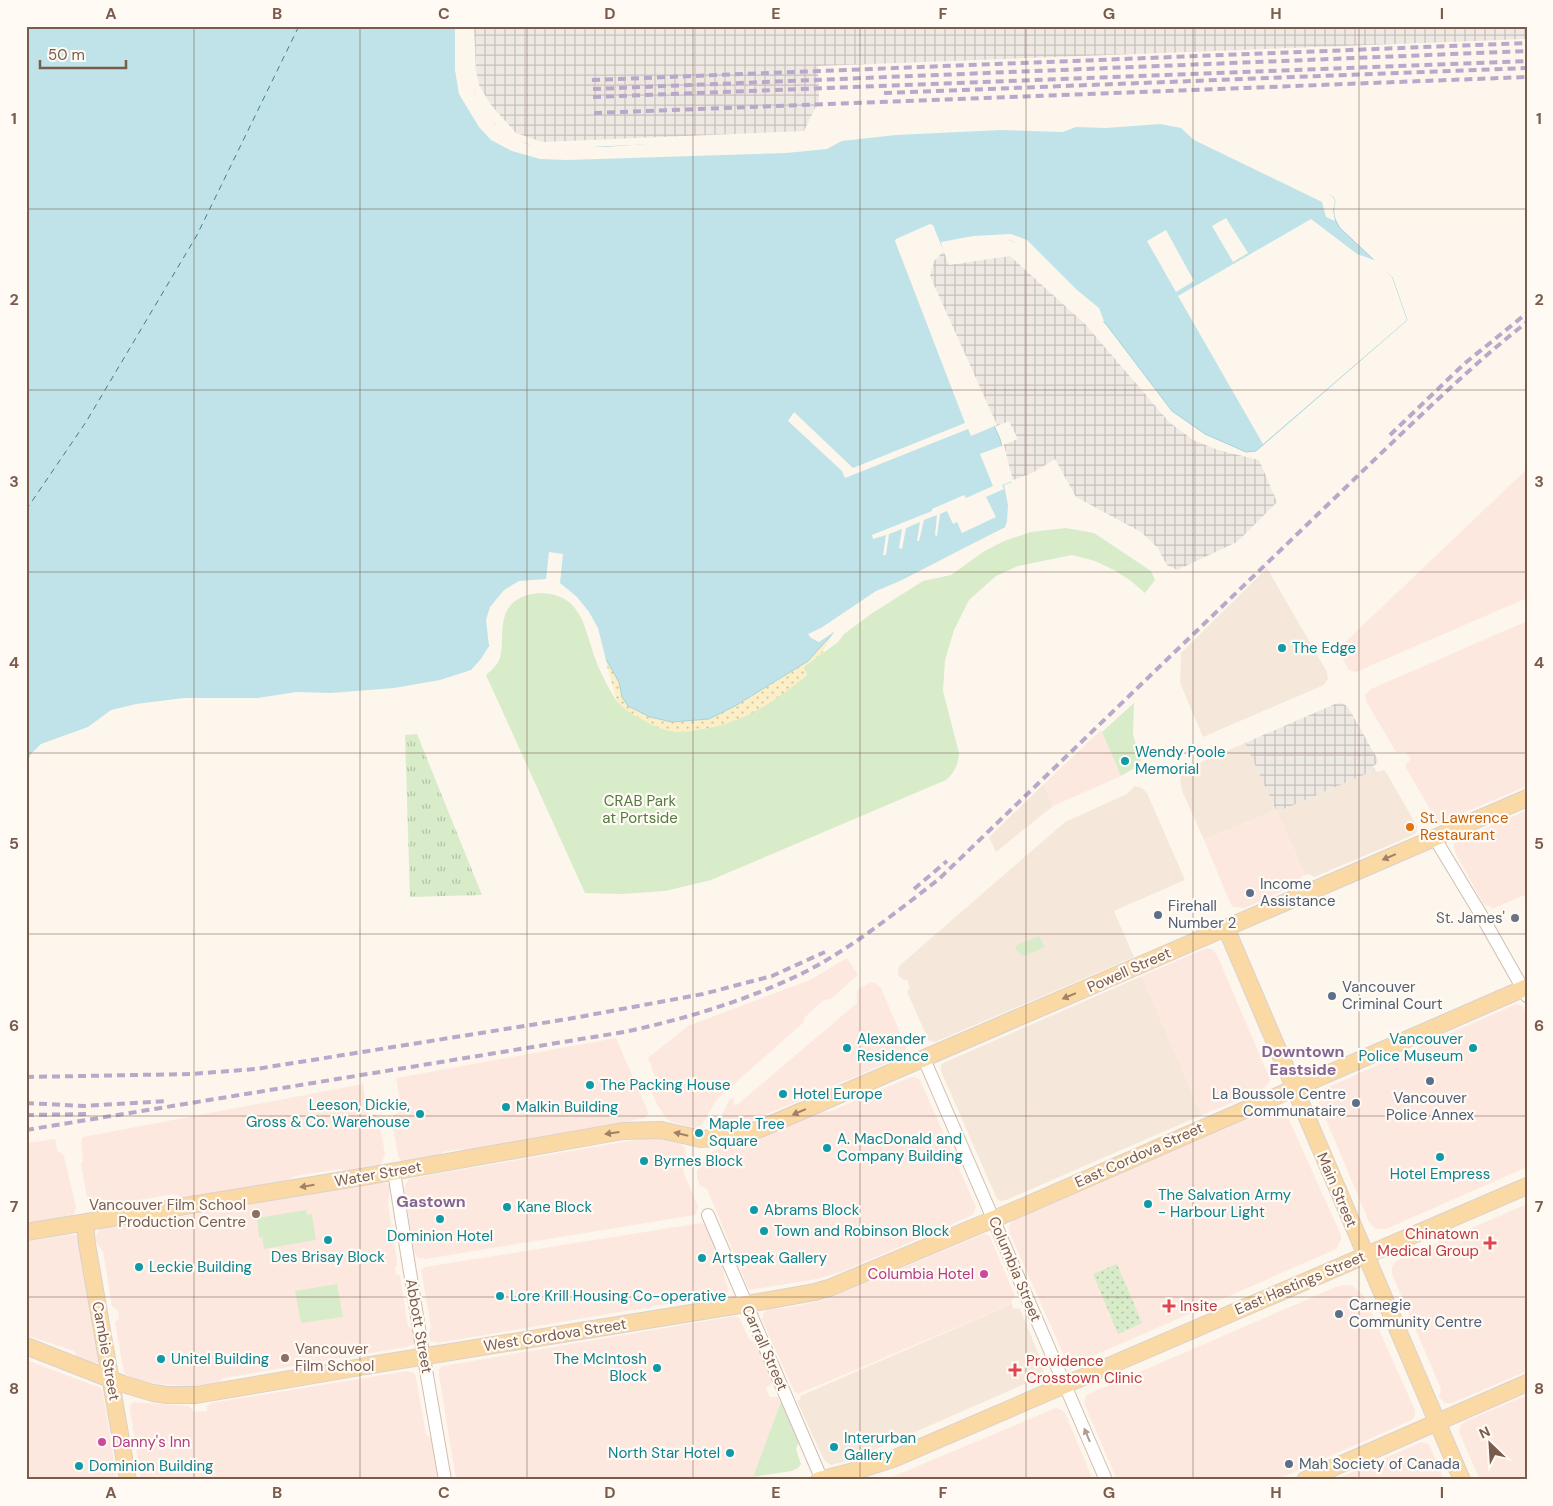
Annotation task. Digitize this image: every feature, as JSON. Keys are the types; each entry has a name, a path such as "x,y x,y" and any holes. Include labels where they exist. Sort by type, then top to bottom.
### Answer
{"main road":[{"name":"Powell Street","path":"728,1137 760,1129 1527,798"},
{"name":"Main Street","path":"1226,928 1462,1480"},
{"name":"East Cordova Street","path":"745,1304 829,1288 1525,991"},
{"name":"Water Street","path":"26,1232 394,1172 623,1131 661,1130 701,1139 728,1137"},
{"name":"East Hastings Street","path":"821,1480 862,1470 893,1459 1527,1186"},
{"name":"Cambie Street","path":"86,1222 87,1244 128,1480"},
{"name":"West Cordova Street","path":"26,1346 112,1380 153,1393 183,1396 745,1304"},
{"path":"1304,1480 1527,1383"}],"street":[{"path":"1434,838 1525,991"},
{"name":"Columbia Street","path":"924,1059 1106,1480"},
{"name":"Abbott Street","path":"394,1172 445,1480"},
{"name":"Carrall Street","path":"708,1215 821,1480"}],"shaded area":[{"path":"474,26 1527,26 1527,39 818,66 819,100 804,131 542,142 516,133 491,105 479,85 476,71"},
{"path":"933,225 949,265 1010,256 1085,324 1169,422 1193,440 1218,450 1259,460 1277,502 1237,542 1177,570 1167,565 1157,547 1141,532 1076,497 1055,459 1032,473 1003,484 980,454 1018,439 1009,421 971,436 896,239"},
{"path":"1527,469 1527,598 1356,672 1349,670 1340,655 1339,649 1341,646"},
{"path":"1267,568 1327,672 1328,679 1324,685 1203,737 1180,683 1181,653"},
{"path":"1527,621 1527,786 1439,822 1406,768 1406,764 1411,759 1405,752 1396,752 1366,701 1365,695 1371,689"},
{"path":"1342,703 1348,707 1378,760 1378,763 1373,766 1375,770 1277,812 1245,743 1335,704"},
{"path":"1101,730 1121,776 1053,806 1044,784"},
{"path":"1245,743 1276,810 1204,840 1182,791 1180,778 1188,768"},
{"path":"1375,770 1386,772 1417,826 1417,832 1314,877 1309,874 1305,875 1277,812"},
{"path":"1044,784 1053,806 996,852 989,837"},
{"path":"1135,786 1142,788 1147,793 1185,880 1114,911 1134,957 935,1042 929,1041 907,992 910,988 907,980 903,980 899,976 899,966 1065,822 1127,794"},
{"path":"1276,810 1305,875 1301,877 1300,883 1245,908 1234,907 1231,905 1204,840"},
{"path":"1527,810 1527,894 1492,909 1490,906 1484,905 1455,852 1454,844"},
{"path":"1204,949 1212,949 1217,955 1270,1079 1262,1090 1202,1115 1142,976"},
{"path":"847,958 858,975 831,999 824,1000 805,1017 803,1023 717,1099 702,1125 695,1128 667,1119 656,1103 650,1087 657,1082 648,1058 688,1026 810,980"},
{"path":"1142,976 1202,1115 1000,1201 997,1199 941,1071 941,1064"},
{"path":"871,982 881,988 906,1047 905,1054 753,1120 747,1127 726,1130 722,1115 729,1100 733,1098 734,1105 737,1105 857,1003 857,990"},
{"path":"1516,1004 1522,1006 1527,1014 1527,1167 1386,1229 1376,1229 1369,1222 1317,1098 1317,1092"},
{"path":"616,1038 647,1109 648,1114 645,1118 474,1152 460,1149 443,1152 432,1160 406,1163 401,1161 398,1156 392,1120 394,1115 402,1111 396,1078"},
{"path":"911,1077 920,1080 976,1207 973,1215 841,1272 817,1279 749,1290 707,1189 700,1186 697,1178 697,1171 707,1155 739,1138 821,1112 831,1111"},
{"path":"363,1084 368,1114 375,1114 379,1121 385,1154 379,1166 351,1172 340,1169 295,1176 285,1181 184,1198 173,1194 135,1201 122,1209 94,1211 88,1204 81,1164 83,1160 81,1142 83,1137"},
{"path":"1276,1108 1286,1113 1341,1235 1341,1240 1336,1249 1077,1363 1067,1362 1010,1234 1009,1228 1011,1223 1015,1219"},
{"path":"658,1136 679,1142 685,1148 686,1155 683,1171 698,1207 695,1215 425,1259 418,1258 414,1252 404,1188 408,1180"},
{"path":"55,1139 57,1150 64,1156 76,1207 75,1212 68,1218 26,1224 26,1143"},
{"path":"377,1183 389,1184 390,1188 388,1205 397,1261 395,1267 396,1274 400,1276 408,1326 414,1331 415,1343 407,1347 223,1378 216,1385 158,1384 131,1378 124,1373 115,1322 119,1319 119,1315 118,1311 112,1306 103,1251 95,1238 100,1228 111,1225 117,1227 250,1205 256,1201"},
{"path":"1527,1204 1527,1371 1452,1403 1445,1403 1439,1397 1441,1389 1392,1274 1392,1267 1396,1261"},
{"path":"701,1223 706,1225 723,1266 725,1281 729,1290 726,1294 438,1343 430,1341 431,1326 421,1270 425,1267"},
{"path":"984,1234 990,1237 1015,1296 1011,1301 1012,1304 798,1394 794,1391 762,1320 764,1312 824,1300"},
{"path":"78,1235 82,1239 83,1266 94,1338 98,1343 100,1362 98,1363 78,1358 74,1351 26,1335 26,1241"},
{"path":"1344,1285 1352,1286 1364,1296 1415,1410 1415,1416 1412,1420 1276,1480 1117,1480 1084,1403 1086,1395"},
{"path":"1012,1304 1013,1308 1020,1309 1044,1367 1043,1376 851,1460 831,1465 824,1460 797,1401 801,1399 800,1396"},
{"path":"735,1316 740,1319 749,1339 757,1344 773,1383 766,1388 770,1397 782,1399 753,1477 737,1480 456,1480 439,1375 439,1369 442,1366"},
{"path":"26,1360 101,1388 117,1480 26,1480"},
{"path":"407,1371 414,1373 416,1378 426,1434 431,1438 438,1480 141,1480 130,1410 130,1405 134,1402 189,1406 194,1412 207,1411 207,1406 211,1403"},
{"path":"1527,1395 1527,1480 1480,1480 1459,1432 1460,1426 1466,1421"},
{"path":"1056,1408 1065,1413 1093,1480 885,1480"},
{"path":"1422,1442 1429,1444 1444,1480 1334,1480"}],"green space":[{"name":"CRAB Park at Portside","path":"1066,528 1094,533 1151,571 1155,580 1145,593 1114,570 1095,561 1072,555 1018,566 996,576 969,600 954,630 945,660 943,691 959,753 956,768 946,780 711,880 665,891 621,894 585,893 486,675 498,663 500,658 504,620 509,607 515,601 538,593 554,595 568,602 574,607 585,627 599,668 616,700 632,714 656,726 669,731 686,732 728,723 742,718 769,703 807,675 804,667 838,642 844,634 871,614 923,581 951,575 983,552 1004,541 1031,532"},
{"path":"1134,703 1133,735 1141,760 1138,766 1121,776 1102,732"},
{"path":"417,734 482,895 410,897 405,735"},
{"path":"1039,936 1045,947 1024,956 1018,952 1015,946"},
{"path":"306,1210 307,1215 312,1214 316,1240 264,1249 262,1237 259,1237 257,1218"},
{"path":"1117,1264 1142,1323 1118,1334 1093,1274"},
{"path":"337,1284 343,1317 301,1323 295,1291"},
{"path":"782,1399 799,1441 796,1449 801,1464 792,1471 753,1477"}],"sand":[{"path":"835,631 817,662 800,681 767,727 677,733 657,728 624,710 617,701 604,656 614,667"}],"water":[{"path":"26,26 465,26 468,77 481,109 506,136 542,150 1170,119 1333,197 1335,202 1334,215 1338,225 1392,277 1407,320 1256,451 1246,452 1205,434 1172,411 1106,324 1065,287 1028,245 1001,238 943,249 932,259 927,276 1000,439 1012,488 1010,524 866,605 835,631 808,661 735,706 709,719 672,722 650,717 628,706 622,697 619,682 604,656 589,619 561,588 526,583 515,588 492,615 492,630 485,668 421,688 297,697 256,704 149,707 119,713 41,754 26,773"}],"pier":[{"path":"455,26 468,26 470,77 475,93 483,108 495,124 507,134 527,144 543,147 604,147 986,120 1081,116 1152,116 1177,119 1191,124 1318,188 1333,197 1335,202 1333,210 1335,221 1326,217 1322,202 1194,140 1181,128 1160,124 1106,128 1076,127 1063,132 1001,130 896,135 842,141 827,149 786,153 567,160 540,159 512,151 491,140 479,127 459,94 455,70"},
{"path":"1226,218 1248,253 1233,262 1212,226"},
{"path":"1311,219 1357,254 1377,261 1392,277 1407,320 1263,444 1178,296"},
{"path":"930,224 933,225 943,250 941,242 973,236 1011,234 1027,240 1077,290 1099,308 1104,321 1101,323 1063,289 1027,247 1012,241 1002,240 944,251 934,261 930,276 997,425 971,436 968,429 845,478 842,471 788,421 794,412 853,468 965,423 895,241"},
{"path":"1166,230 1194,281 1176,292 1147,241"},
{"path":"1004,445 1013,481 1002,485 1004,489 986,497 996,517 962,533 957,522 953,524 947,511 940,514 937,536 935,535 937,515 924,520 919,541 917,541 920,522 906,528 902,549 899,548 902,529 889,534 886,555 883,555 886,535 873,539 872,535 932,511 932,509 964,495 966,498 993,486 980,454"},
{"path":"1013,482 1012,525 1007,534 980,546 867,607 829,641 834,632 819,642 811,638 808,634 821,628 876,591 900,581 1005,527 1008,505 1004,485"},
{"path":"549,552 563,554 560,583 577,597 589,612 598,628 608,668 587,620 572,602 560,591 541,586 527,586 516,590 503,603 495,616 496,651 486,670 469,681 445,684 393,696 317,702 297,700 274,710 256,707 240,709 140,710 120,715 103,729 80,736 43,756 26,776 26,764 31,754 41,744 88,727 111,710 136,704 184,698 258,698 296,692 331,693 394,688 440,680 471,670 489,646 486,620 490,607 504,590 519,581 546,579"}],"ferry route":[{"path":"26,510 86,422 197,235 299,26"}],"railway":[{"path":"592,80 1527,43"},
{"path":"593,89 1527,51"},
{"path":"593,97 1527,61"},
{"path":"884,93 1527,68"},
{"path":"594,113 1527,77"},
{"path":"1390,435 1464,364 1527,313"},
{"path":"26,1130 624,1032 692,1015 736,1001 801,974 872,930 939,879 1444,393 1527,322"},
{"path":"914,889 947,861"},
{"path":"26,1077 191,1074 256,1069 568,1019 703,994 772,976 825,952"},
{"path":"26,1103 84,1106 167,1101"},
{"path":"26,1115 90,1114"}],"place":[{"name":"The Edge","path":"1282,648"},
{"name":"Wendy Poole Memorial","path":"1125,761"},
{"name":"St. Lawrence Restaurant","path":"1410,827"},
{"name":"Income Assistance","path":"1250,893"},
{"name":"Firehall Number 2","path":"1158,915"},
{"name":"St. James'","path":"1515,918"},
{"name":"Vancouver Criminal Court","path":"1332,996"},
{"name":"Alexander Residence","path":"847,1048"},
{"name":"Vancouver Police Museum","path":"1473,1048"},
{"name":"Vancouver Police Annex","path":"1430,1081"},
{"name":"The Packing House","path":"590,1085"},
{"name":"Hotel Europe","path":"783,1094"},
{"name":"La Boussole Centre Communataire","path":"1356,1103"},
{"name":"Malkin Building","path":"506,1107"},
{"name":"Leeson, Dickie, Gross & Co. Warehouse","path":"420,1114"},
{"name":"Maple Tree Square","path":"699,1133"},
{"name":"A. MacDonald and Company Building","path":"827,1148"},
{"name":"Hotel Empress","path":"1440,1157"},
{"name":"Byrnes Block","path":"644,1161"},
{"name":"The Salvation Army - Harbour Light","path":"1148,1204"},
{"name":"Kane Block","path":"507,1207"},
{"name":"Abrams Block","path":"754,1210"},
{"name":"Vancouver Film School Production Centre","path":"256,1214"},
{"name":"Dominion Hotel","path":"440,1219"},
{"name":"Town and Robinson Block","path":"764,1231"},
{"name":"Des Brisay Block","path":"328,1240"},
{"name":"Chinatown Medical Group","path":"1490,1243"},
{"name":"Artspeak Gallery","path":"702,1258"},
{"name":"Leckie Building","path":"139,1267"},
{"name":"Columbia Hotel","path":"984,1274"},
{"name":"Lore Krill Housing Co-operative","path":"500,1296"},
{"name":"Insite","path":"1169,1306"},
{"name":"Carnegie Community Centre","path":"1339,1314"},
{"name":"Vancouver Film School","path":"285,1358"},
{"name":"Unitel Building","path":"161,1359"},
{"name":"The McIntosh Block","path":"657,1368"},
{"name":"Providence Crosstown Clinic","path":"1015,1370"},
{"name":"Danny's Inn","path":"102,1442"},
{"name":"Interurban Gallery","path":"834,1447"},
{"name":"North Star Hotel","path":"730,1453"},
{"name":"Mah Society of Canada","path":"1289,1464"},
{"name":"Dominion Building","path":"79,1466"}],"district":[{"name":"Downtown Eastside","path":"1303,1060"},
{"name":"Gastown","path":"431,1201"}]}
